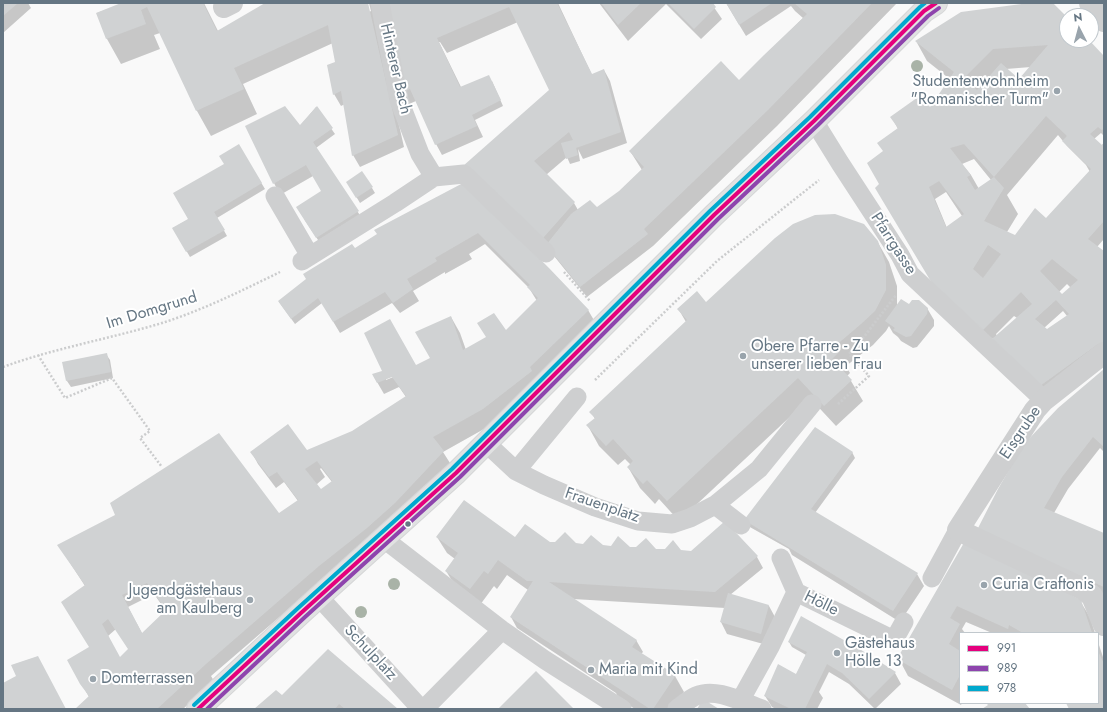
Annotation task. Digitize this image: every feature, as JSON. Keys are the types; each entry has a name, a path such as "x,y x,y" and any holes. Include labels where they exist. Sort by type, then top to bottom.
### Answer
{"street":[{"path":"198,709 456,472 714,215 814,121 924,11 936,3"},
{"path":"1090,3 1104,21"},
{"name":"Eisgrube","path":"958,530 1035,410 1044,400 1104,353"},
{"path":"958,530 1083,589 1092,596 1104,625"}],"lane":[{"name":"Hinterer Bach","path":"380,3 399,100 420,154 434,178"},
{"name":"Pfarrgasse","path":"814,121 900,255 910,274 1044,400"},
{"path":"275,196 306,258 434,178 464,174 546,253"},
{"path":"516,472 577,397"},
{"name":"Frauenplatz","path":"486,443 516,472 544,485 595,507 638,521 672,524 690,518 715,505 759,469 812,404"},
{"path":"715,505 741,525"},
{"name":"Eisgrube","path":"932,578 958,530"},
{"path":"384,539 502,630 545,660 622,709"},
{"path":"781,558 796,592"},
{"name":"Hölle","path":"740,701 770,647 796,592 894,640 904,622"},
{"name":"Schulplatz","path":"319,597 422,709 502,630"},
{"path":"678,709 695,696 705,693 718,693 762,709"}],"path":[{"path":"577,397 718,261 840,163"},
{"path":"546,253 608,320"},
{"name":"Im Domgrund","path":"3,367 38,355 162,323 219,302 306,258"},
{"path":"812,404 824,416 869,376 849,354 860,342 893,298"},
{"path":"38,355 65,398 112,378 150,430 140,438 162,467"}],"building":[{"path":"3,3 18,3 3,16"},
{"path":"121,3 203,3 217,31 265,3 368,3 398,135 352,156 341,91 333,95 327,65 335,62 328,25 234,68 244,89 196,111 147,7 141,10 146,24 106,39 96,13"},
{"path":"389,3 557,3 592,74 604,69 621,132 576,148 578,155 566,159 561,143 573,140 569,132 534,161 575,202 543,238 463,166 549,90 509,7 437,38 460,87 489,75 501,100 472,115 477,126 435,145 410,89 402,93"},
{"path":"601,3 641,3 618,25"},
{"path":"668,3 713,3 716,7 694,29"},
{"path":"726,3 772,3 739,25"},
{"path":"794,3 872,3 768,110 644,229 648,234 580,287 546,245 571,214 590,200 597,207 619,191 644,167 629,151 721,61 739,80 807,14"},
{"path":"1029,3 1053,3 1059,9 1059,48 1096,48 1104,56 1104,128 1102,130 1098,127 1090,134 1102,145 1104,142 1104,221 1088,239 1104,251 1104,344 1101,347 1098,344 1040,386 992,339 1032,304 1021,292 983,330 936,290 875,188 879,184 867,163 883,151 877,143 898,128 890,117 921,95 930,107 954,72 915,41 961,12","holes":["1048,45 1019,79 1001,63 977,90 963,79 993,49","1046,116 1067,136 1062,141 1091,169 1046,218 1035,208 1015,235 984,221 1004,188 994,177","964,144 994,177 975,190 967,177 971,175 950,148","939,181 964,214 946,227 929,187","988,245 1001,254 983,278 973,269","1052,259 1078,280 1062,294 1040,271","1056,300 1069,314 1047,329 1035,319"]},
{"path":"285,106 300,125 317,106 333,128 313,142 359,211 316,238 296,207 321,191 306,165 273,184 245,126"},
{"path":"239,144 262,183 214,212 225,230 186,252 172,228 188,219 173,193 224,164 219,156"},
{"path":"362,171 373,187 356,198 346,182"},
{"path":"463,183 589,310 530,367 532,371 483,409 433,437 444,451 395,503 367,528 319,566 206,664 157,709 75,709 89,696 80,684 67,660 89,647 61,602 85,585 57,545 115,515 110,503 219,433 279,513 298,500 277,472 269,477 250,452 288,424 307,450 352,431 406,396 392,377 377,383 372,374 382,371 364,333 390,319 416,365 430,358 415,332 451,316 463,350 486,337 477,323 494,313 506,330 538,298 527,287 530,285 478,233 435,258 437,261 407,279 413,289 393,303 385,292 333,322 318,298 291,319 278,301 306,279 303,274 352,244 355,248 377,234 374,230","holes":["317,461 332,481 321,489 305,469","147,583 166,610 142,633 122,595","108,619 128,649 120,657 102,624"]},
{"name":"Obere Pfarre - Zu unserer lieben Frau","path":"835,214 864,224 878,241 886,265 886,290 875,311 834,347 839,352 832,359 852,380 824,406 798,378 667,501 647,480 643,484 627,467 633,461 613,439 606,446 586,425 595,418 589,412 687,320 677,309 697,291 706,302 775,238 793,224 815,215"},
{"path":"901,299 909,304 912,300 919,300 928,308 927,314 911,336 906,337 893,330 895,328 885,321"},
{"path":"107,353 111,372 66,381 62,362"},
{"path":"1104,369 1104,447 1093,437 1062,477 1044,508 1104,533 1104,587 977,530 998,489 1024,444 1058,408"},
{"path":"815,427 853,452 811,509 918,573 893,611 744,520"},
{"path":"464,500 515,537 525,524 550,542 555,542 565,532 576,543 583,544 591,535 603,545 611,546 618,536 630,547 636,547 646,538 656,549 665,549 673,540 681,550 691,551 725,521 758,556 715,592 549,582 637,640 632,647 676,675 653,709 650,709 510,617 533,581 527,581 498,560 488,574 484,571 470,589 445,571 458,553 436,537"},
{"path":"965,541 1081,600 1092,632 1021,632 1009,625 1008,629 957,606 950,618 960,624 949,644 959,650 959,677 952,690 897,659"},
{"path":"728,593 769,605 761,634 720,622"},
{"path":"801,616 858,648 896,672 869,699 842,673 827,664 805,709 791,709 764,696 778,664 796,674 807,652 788,642"},
{"path":"328,649 398,709 345,709 339,704 335,709 254,709 276,690 282,695"},
{"path":"1099,653 1104,664 1104,709 1069,709 1066,704 1099,704"},
{"path":"38,656 66,709 3,709 3,683 16,676 11,665"},
{"path":"536,671 574,709 498,709"},
{"path":"703,699 719,709 697,709"},
{"path":"987,704 1026,704 1030,709 982,709 988,705"}],"transit line":[{"name":"978","path":"194,705 297,609 452,469 710,211 810,117 925,3"},
{"name":"991","path":"198,709 301,613 456,473 714,215 814,121 924,11 936,3"},
{"name":"989","path":"207,709 305,617 460,477 718,219 818,125 928,16 939,8"}],"place":[{"name":"Studentenwohnheim \"Romanischer Turm\"","path":"1057,91"},
{"name":"Obere Pfarre - Zu unserer lieben Frau","path":"743,356"},
{"name":"Curia Craftonis","path":"984,585"},
{"name":"Jugendgästehaus am Kaulberg","path":"250,600"},
{"name":"Gästehaus Hölle 13","path":"837,653"},
{"name":"Maria mit Kind","path":"591,670"},
{"name":"Domterrassen","path":"93,679"}]}
